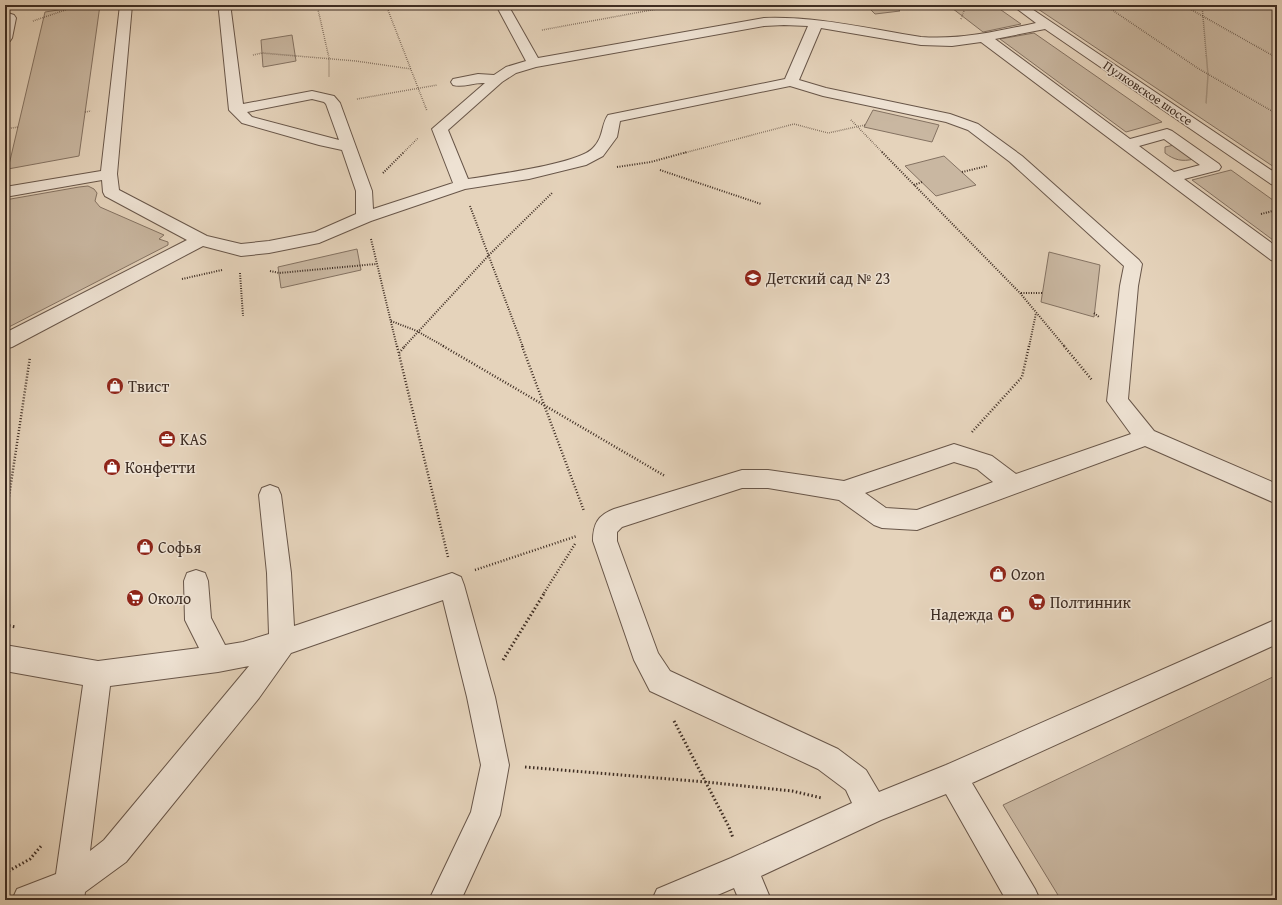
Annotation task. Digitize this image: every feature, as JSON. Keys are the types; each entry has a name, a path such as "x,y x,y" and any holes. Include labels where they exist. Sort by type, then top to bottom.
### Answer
{"street":[{"path":"126,5 109,174 111,192 201,240 241,250 269,247 319,237 365,217 462,186 529,174 580,162 598,153 609,137 613,118 791,82 824,92 950,118 973,127 1016,159 1133,264 1129,286 1117,401 1146,437 1277,494"},
{"path":"227,5 225,11 236,110 247,120 324,142 349,147"},
{"path":"502,5 534,63"},
{"name":"Пулковское шоссе","path":"1018,5 1277,181"},
{"path":"462,186 436,127 497,79 511,70 534,63 764,22 785,20 845,26 921,41 952,43 1047,25"},
{"path":"791,82 816,23"},
{"path":"983,37 1277,256"},
{"path":"458,82 478,78 497,79"},
{"path":"236,110 312,95 331,101 364,191 365,217"},
{"path":"1127,144 1167,134 1213,167 1172,178"},
{"path":"5,192 109,174"},
{"path":"5,342 201,240"},
{"path":"872,809 856,780 828,759 660,681 647,660 615,572 604,541 605,529 614,519 742,479 768,479 844,491 882,518 917,520 1146,437"},
{"path":"844,491 954,454 984,462 1013,485"},
{"path":"28,900 69,892 115,851 248,688 282,643 278,573 270,494"},
{"path":"196,581 198,620 218,660"},
{"path":"5,658 98,674 218,660 243,655 282,643 452,581 481,697 495,765 485,815 445,900"},
{"path":"668,900 872,809 952,776 1277,631"},
{"path":"69,892 98,674"},
{"path":"952,776 1024,900"},
{"path":"742,868 755,900"}],"path":[{"path":"6,27 20,25 80,5"},
{"path":"317,5 329,58 331,101 458,82"},
{"path":"364,191 436,127 386,5"},
{"path":"542,30 679,5"},
{"path":"960,20 966,5"},
{"path":"1105,5 1208,75 1277,114"},
{"path":"1183,5 1277,58"},
{"path":"1193,124 1205,120 1208,75 1205,23 1202,16 1202,5"},
{"path":"230,58 262,53 329,58 412,69"},
{"path":"824,92 1020,292 1099,388 1117,401"},
{"path":"614,168 651,162 794,124 828,133 865,125"},
{"path":"5,129 18,127"},
{"path":"398,353 489,255 580,162"},
{"path":"660,170 761,204"},
{"path":"914,185 922,182"},
{"path":"462,186 590,526 605,529"},
{"path":"365,217 452,581 581,534 481,697"},
{"path":"241,250 239,266 243,316"},
{"path":"279,273 376,264"},
{"path":"1020,292 1042,293"},
{"path":"954,454 1022,377 1036,313"},
{"path":"391,321 418,331 544,404 667,477 688,496"},
{"path":"5,523 33,338 31,329"},
{"path":"660,681 667,708 729,827 742,868"},
{"path":"495,765 706,782 792,791 872,809"},
{"path":"5,873 30,859 47,840"}],"shaded area":[{"path":"100,5 79,156 8,169 45,12"},
{"path":"866,5 893,5 900,11 875,14"},
{"path":"948,5 994,5 1021,24 983,32"},
{"path":"1032,5 1277,5 1277,169"},
{"path":"1034,33 1162,122 1126,132 1000,39"},
{"path":"292,35 296,61 263,67 261,40"},
{"path":"873,110 939,125 932,142 864,127"},
{"path":"1174,145 1194,159 1178,160 1165,153 1165,147"},
{"path":"944,156 976,185 936,196 905,166"},
{"path":"1231,170 1277,203 1277,243 1192,180"},
{"path":"88,186 94,189 97,193 95,201 100,207 164,235 159,239 168,242 168,245 5,329 5,200"},
{"path":"357,249 361,270 281,288 278,267"},
{"path":"1049,252 1100,265 1094,317 1041,302"},
{"path":"1277,675 1277,900 1061,900 1003,805"}],"place":[{"name":"Детский сад № 23","path":"753,278"},
{"name":"Твист","path":"115,386"},
{"name":"KAS","path":"167,439"},
{"name":"Конфетти","path":"112,467"},
{"name":"Софья","path":"145,547"},
{"name":"Ozon","path":"998,574"},
{"name":"Около","path":"135,598"},
{"name":"Полтинник","path":"1037,602"},
{"name":"Надежда","path":"1006,614"}]}
